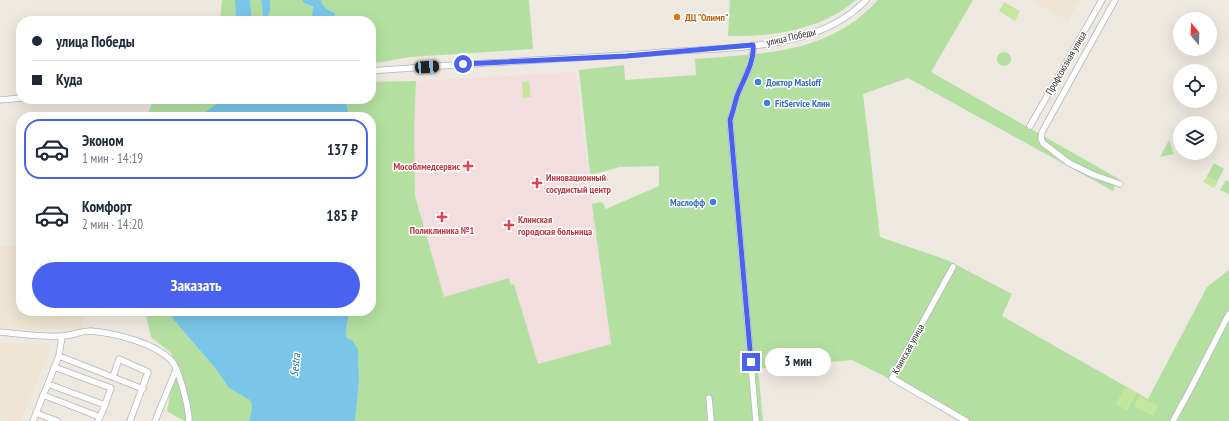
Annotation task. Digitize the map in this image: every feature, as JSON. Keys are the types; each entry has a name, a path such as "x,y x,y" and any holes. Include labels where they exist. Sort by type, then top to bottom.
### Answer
{"street":[{"name":"улица Победы","path":"376,71 509,61 626,56 753,45 789,40 818,31 838,22 866,0"},
{"name":"Профсоюзная улица","path":"1030,126 1102,0"},
{"path":"1115,0 1042,132 1041,138 1043,143 1069,163 1094,175 1120,184"},
{"path":"753,45 754,51 730,120 756,421"},
{"path":"0,100 16,98"},
{"name":"Клинская улица","path":"953,267 892,378 966,421"},
{"path":"1173,421 1229,314"},
{"path":"0,332 62,336 90,331 132,339 162,353 172,361 176,370 182,387 189,421"},
{"path":"34,421 59,356 62,336"},
{"path":"59,356 143,389"},
{"path":"112,377 119,359 148,372 131,421"},
{"path":"43,395 99,419 105,405 111,388 54,367"},
{"path":"155,421 176,370"},
{"path":"48,384 105,405"},
{"path":"709,398 711,421"},
{"path":"36,413 57,421"}],"shaded area":[{"path":"1031,0 1080,0 1068,21"},
{"name":"Клинская городская больница","path":"575,72 611,344 537,364 515,285 444,297 415,196 414,129 416,81"},
{"path":"16,245 16,316 83,316 84,330 0,328 0,247"},
{"path":"0,343 52,344 21,421 10,421 0,417"}],"green space":[{"path":"222,0 235,0 236,16 220,16"},
{"path":"250,0 261,0 263,16 252,16"},
{"path":"270,0 302,0 313,8 312,16 268,16 270,14"},
{"path":"321,0 529,0 533,49 410,57 376,63 376,16 335,16 335,13 324,7"},
{"path":"730,0 856,0 828,18 796,30 762,35 728,36"},
{"path":"878,0 973,0 931,72 1119,179 1113,191 908,78 863,94 880,237 947,260 1012,294 1002,316 1148,399 1207,287 1229,270 1229,421 959,421 884,376 852,360 758,369 763,421 355,421 359,381 358,350 347,338 346,331 348,316 376,316 376,112 349,112 346,104 376,104 376,82 416,81 414,129 415,196 444,297 509,278 511,285 514,284 538,364 611,344 592,204 600,202 603,203 606,209 659,186 659,166 620,167 590,174 579,70 624,65 625,80 696,75 695,59 745,55 793,48 838,32 859,18"},
{"path":"1004,2 1020,11 1015,21 999,11"},
{"path":"1001,52 1007,52 1011,56 1011,62 1007,66 1001,66 997,62 997,56"},
{"path":"529,81 531,97 523,98 522,82"},
{"path":"152,104 216,104 205,112 149,112"},
{"path":"1169,140 1173,154 1160,157"},
{"path":"1214,163 1224,169 1217,182 1207,176"},
{"path":"1207,176 1218,182 1214,188 1203,182"},
{"path":"1226,180 1229,182 1229,194 1220,190"},
{"path":"146,316 172,316 215,368 229,388 250,399 252,409 249,421 184,421 167,411 175,367 171,353 151,337"},
{"path":"1125,387 1137,393 1127,410 1116,404"},
{"path":"1139,396 1158,406 1153,416 1134,406"}],"water":[{"path":"235,0 250,0 252,16 236,16"},
{"path":"261,0 270,0 270,13 268,16 263,16"},
{"path":"302,0 321,0 324,7 335,13 335,16 312,16 313,7 304,3"},
{"path":"216,104 346,104 348,112 205,112"},
{"name":"Sestra","path":"172,316 348,316 346,331 347,338 352,340 358,350 359,381 355,421 249,421 252,409 250,400 229,388 215,368"}],"place":[{"name":"ДЦ \"Олимп\"","path":"677,17"},
{"name":"Доктор Masloff","path":"758,82"},
{"name":"FitService Клин","path":"767,103"},
{"name":"Мособлмедсервис","path":"468,166"},
{"name":"Инновационный сосудистый центр","path":"537,183"},
{"name":"Маслофф","path":"713,202"},
{"name":"Поликлиника №1","path":"442,217"},
{"name":"Клинская городская больница","path":"509,225"}],"route":[{"path":"463,64 626,56 753,45 754,51 730,120 751,362"}]}
